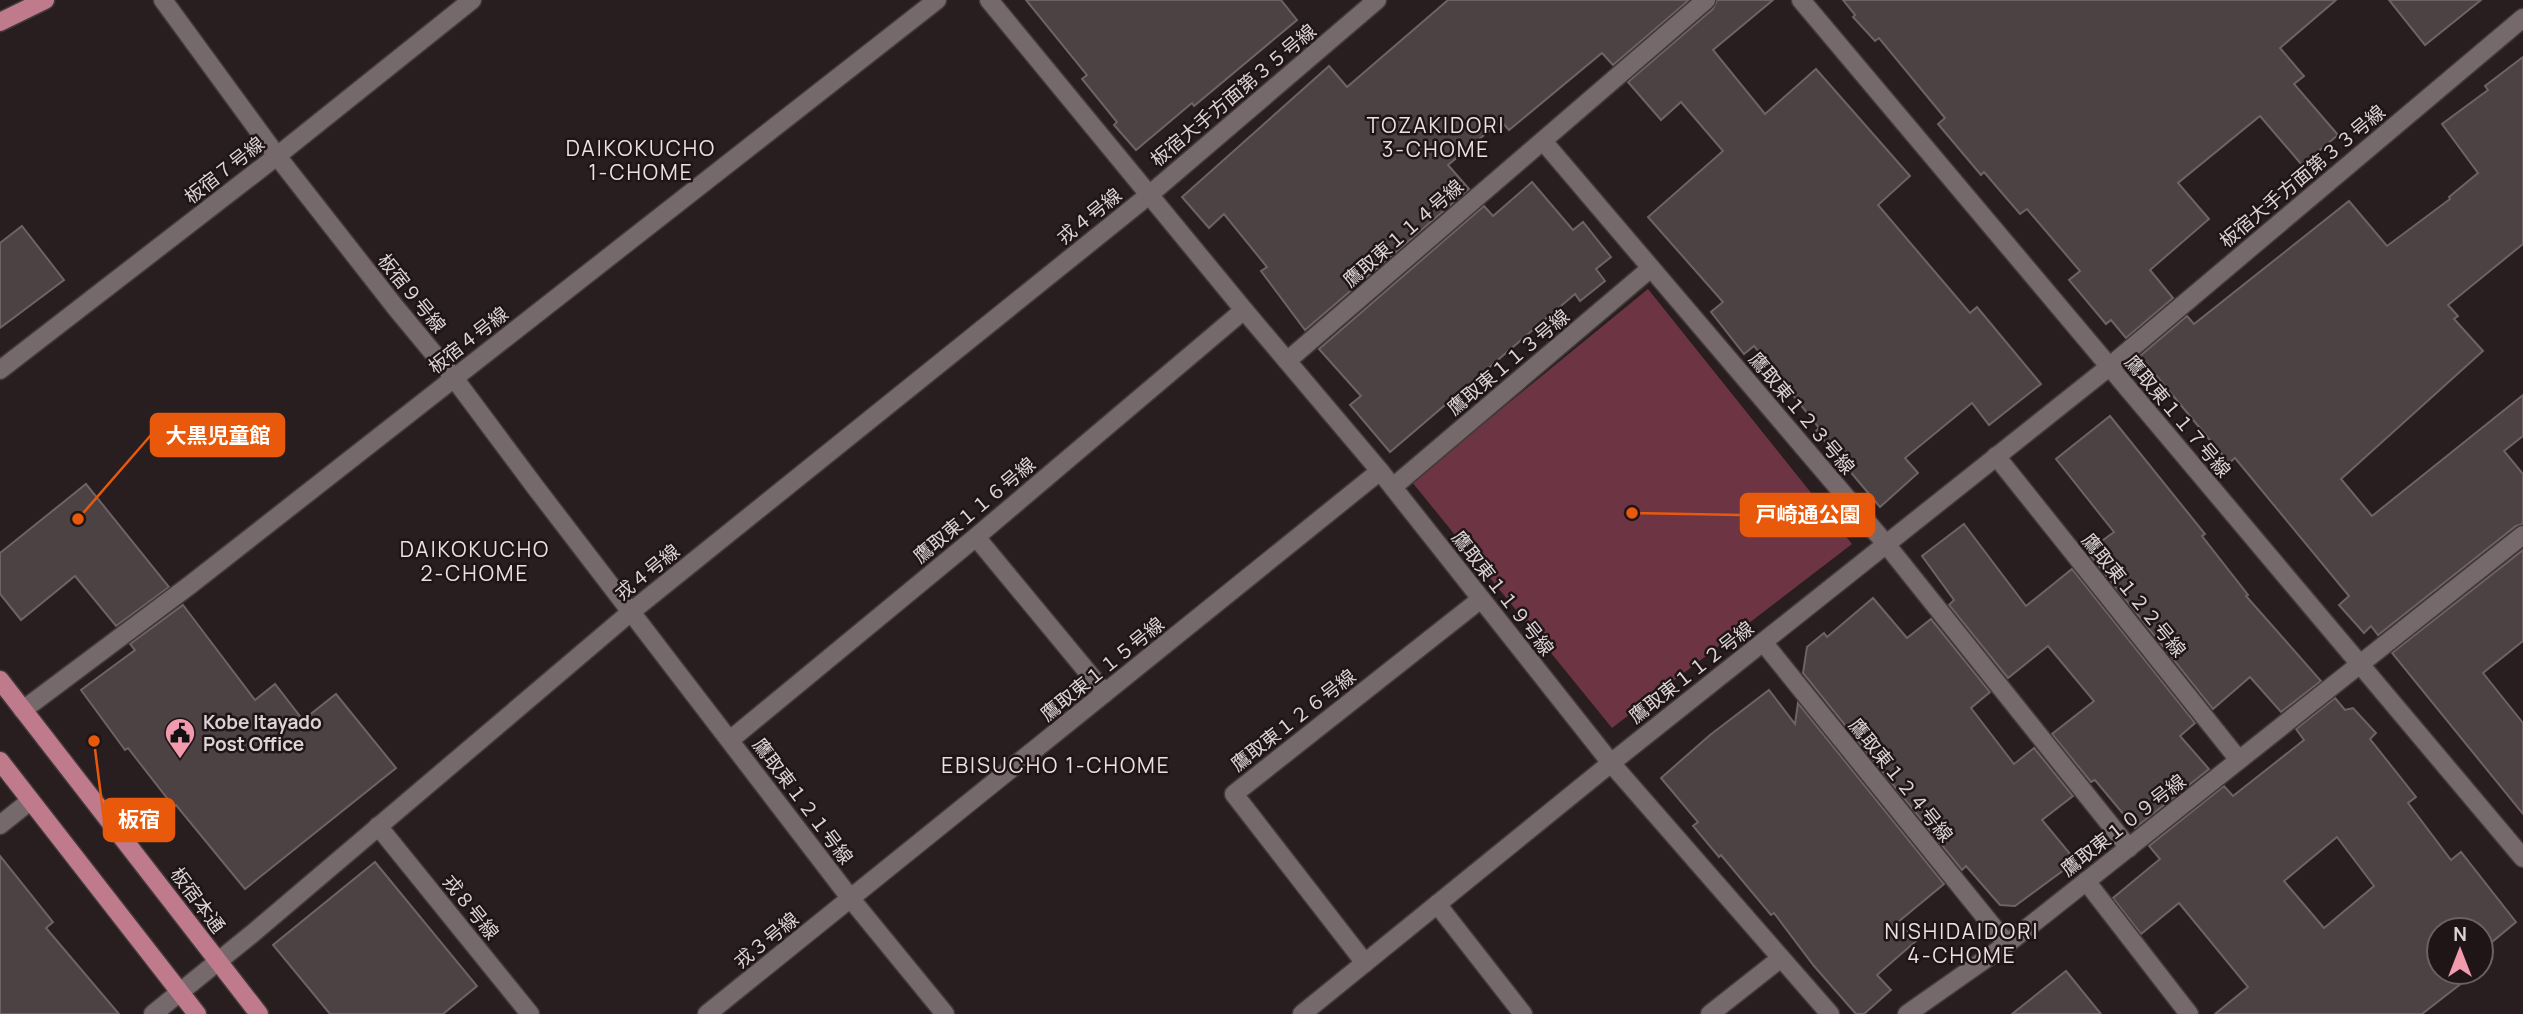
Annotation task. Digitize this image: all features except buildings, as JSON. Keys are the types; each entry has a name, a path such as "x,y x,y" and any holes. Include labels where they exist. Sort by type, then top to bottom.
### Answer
{"main road":[{"path":"0,23 45,0"},
{"name":"板宿本通","path":"0,680 259,1014"},
{"path":"0,761 197,1014"}],"street":[{"name":"板宿９号線","path":"163,0 277,156 396,308 454,377 632,611"},
{"name":"板宿７号線","path":"0,370 277,156 472,0"},
{"name":"板宿４号線","path":"23,710 190,585 937,0"},
{"name":"鷹取東１１９号線","path":"989,0 1380,471 1611,763 1830,1014"},
{"name":"板宿大手方面第３５号線","path":"1149,195 1377,0"},
{"name":"鷹取東１１４号線","path":"1287,361 1706,0"},
{"name":"鷹取東１１７号線","path":"1801,0 2523,858"},
{"name":"板宿大手方面第３３号線","path":"2109,367 2523,18"},
{"name":"鷹取東１２３号線","path":"1543,141 1886,544 2129,848"},
{"name":"戎４号線","path":"153,1014 632,611 1149,195"},
{"name":"鷹取東１１３号線","path":"1393,487 1651,268"},
{"name":"鷹取東１１６号線","path":"730,740 976,537 1244,310"},
{"name":"鷹取東１１２号線","path":"1302,1014 1611,763 2109,367"},
{"name":"鷹取東１２２号線","path":"1996,456 2239,760"},
{"name":"鷹取東１１５号線","path":"851,899 1380,471"},
{"name":"鷹取東１０９号線","path":"1907,1014 2007,944 2523,535"},
{"path":"976,537 1105,693"},
{"name":"鷹取東１２６号線","path":"1365,963 1234,794 1481,599"},
{"name":"鷹取東１２１号線","path":"632,611 851,899 945,1014"},
{"name":"鷹取東１２４号線","path":"1763,642 2007,944"},
{"path":"0,825 30,801"},
{"name":"戎８号線","path":"378,826 530,1014"},
{"path":"2086,881 2189,1014"},
{"name":"戎３号線","path":"707,1014 851,899"},
{"path":"1437,904 1523,1014"},
{"path":"1710,1014 1781,958"}],"shaded area":[{"path":"1648,289 1852,544 1612,728 1412,482"}],"place":[{"name":"戸崎通公園","path":"1632,513"},
{"name":"大黒児童館","path":"78,519"},
{"name":"板宿","path":"94,741"},
{"name":"Kobe Itayado Post Office","path":"180,760"}],"district":[{"name":"TOZAKIDORI 3-CHOME","path":"1436,138"},
{"name":"DAIKOKUCHO 1-CHOME","path":"641,161"},
{"name":"DAIKOKUCHO 2-CHOME","path":"475,562"},
{"name":"EBISUCHO 1-CHOME","path":"1056,766"},
{"name":"NISHIDAIDORI 4-CHOME","path":"1962,944"}]}
